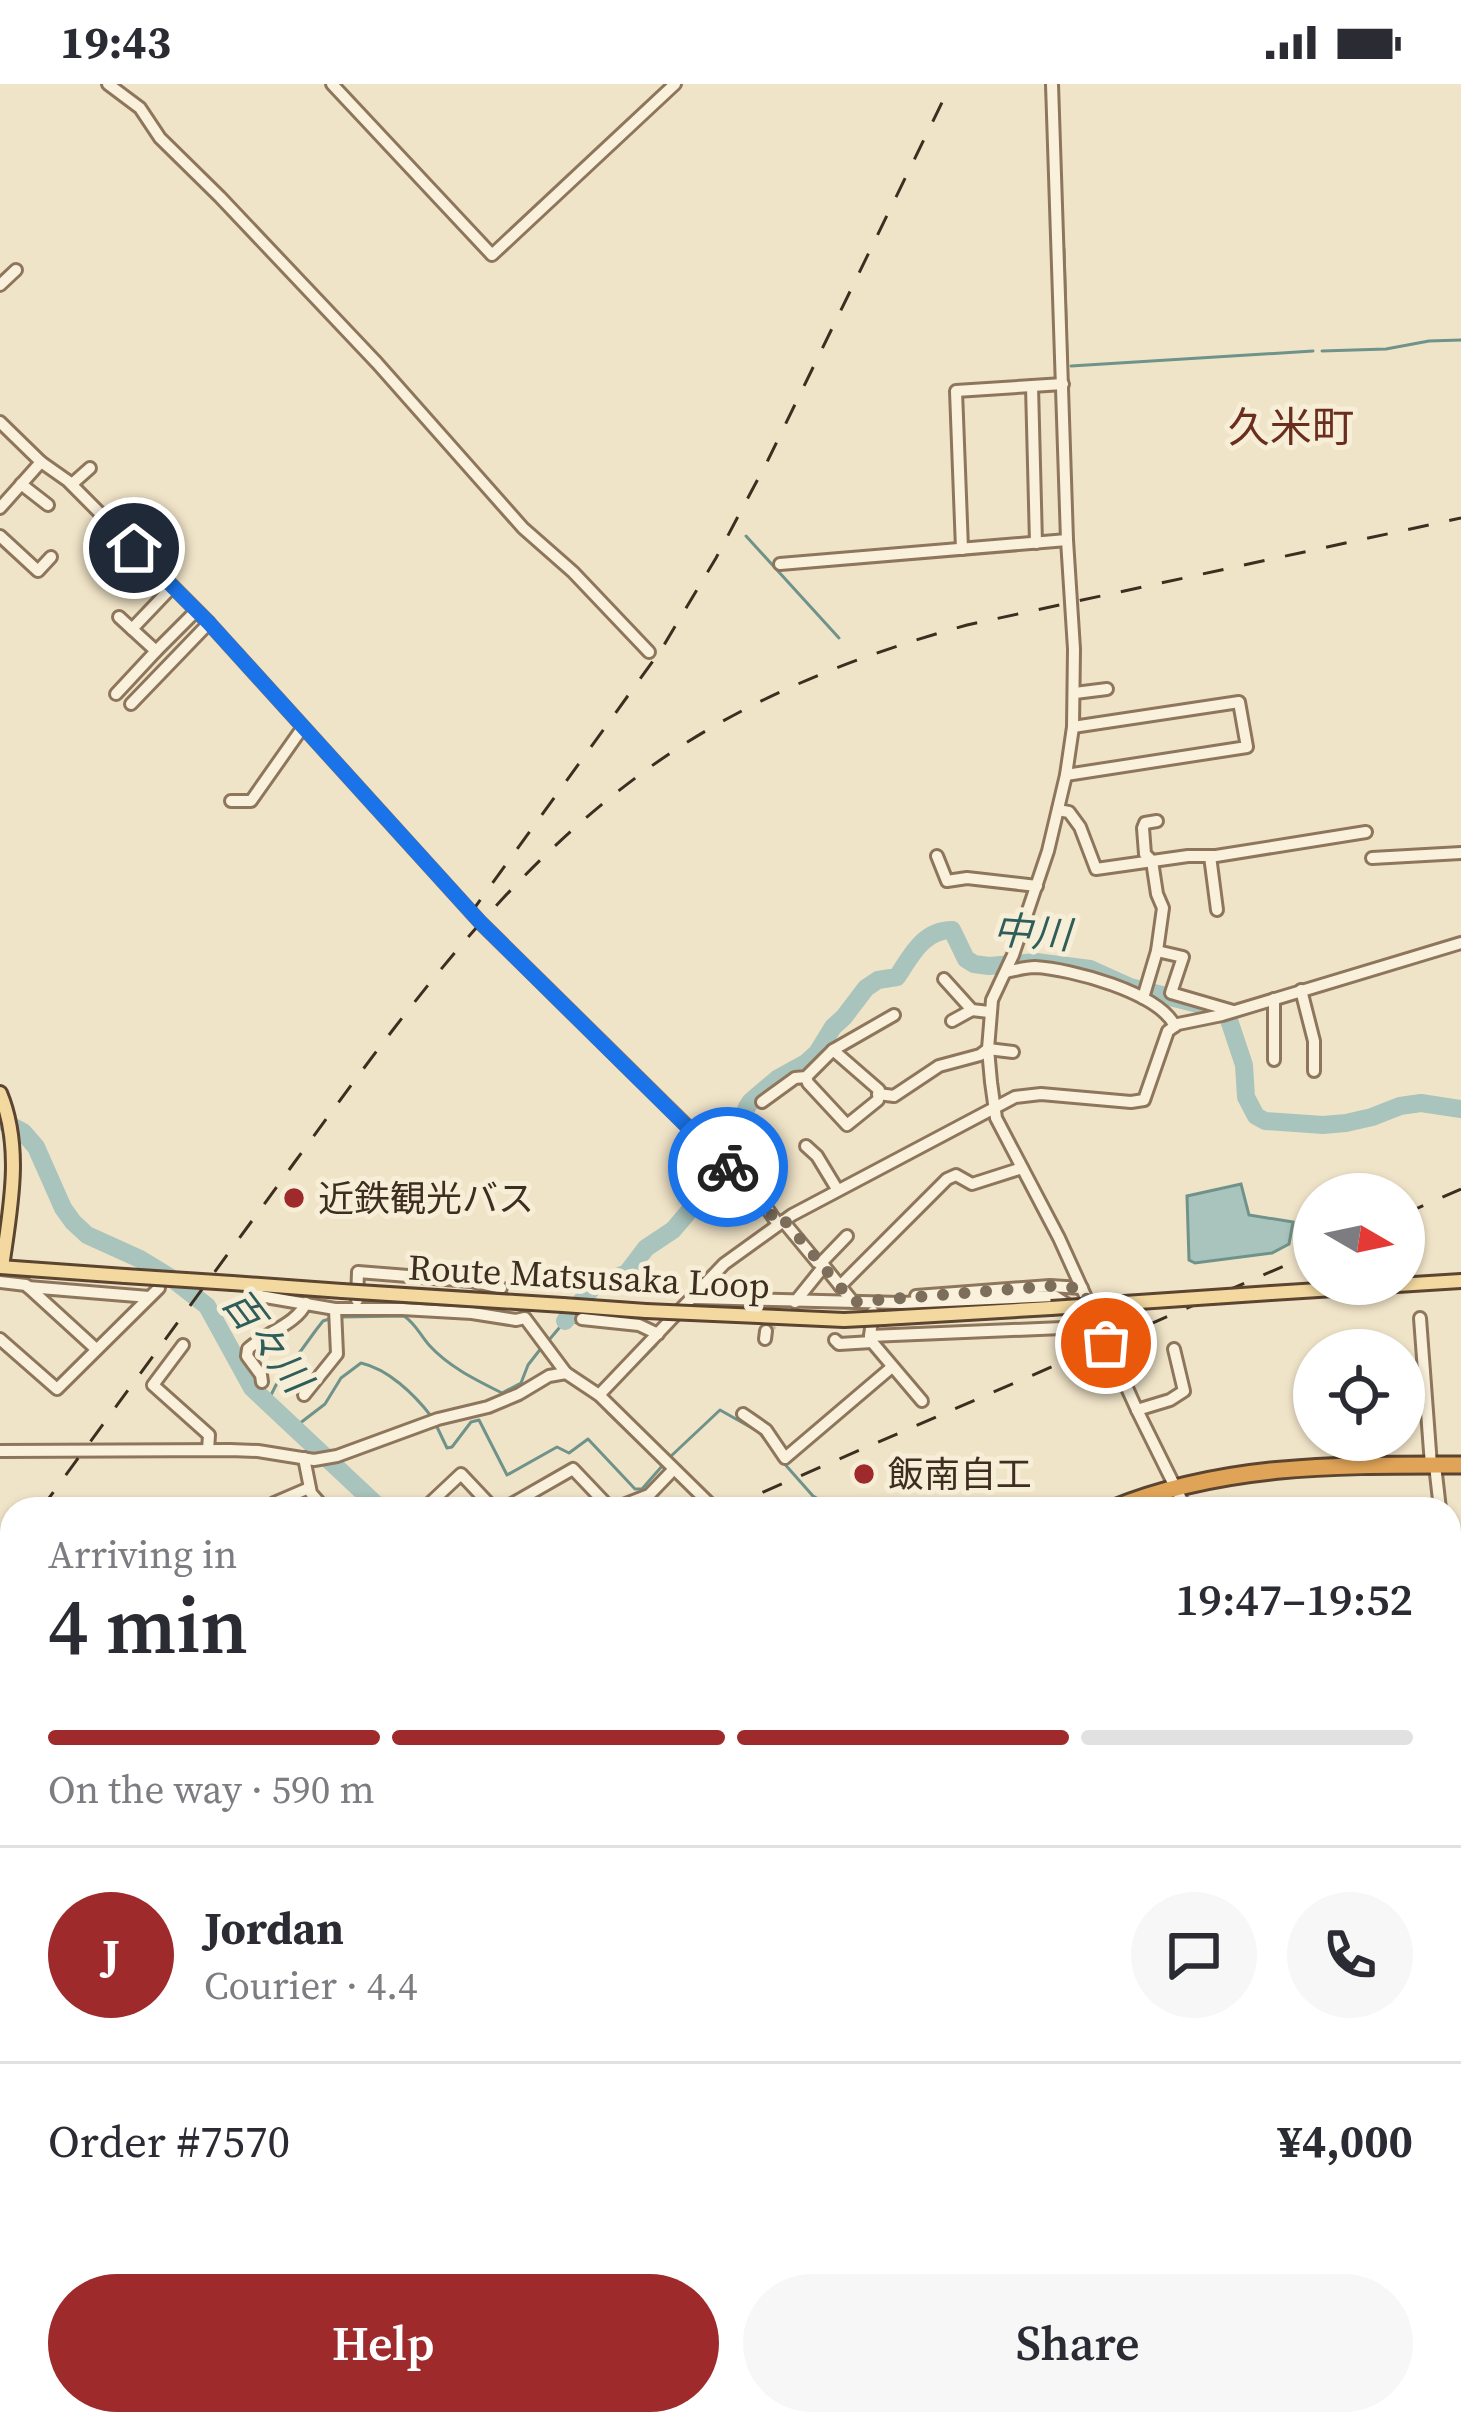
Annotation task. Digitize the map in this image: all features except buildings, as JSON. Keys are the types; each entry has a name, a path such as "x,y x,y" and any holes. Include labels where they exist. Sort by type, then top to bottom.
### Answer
{"highway":[{"path":"1151,1497 1238,1474 1330,1465 1461,1465"}],"main road":[{"path":"1,1267 13,1159 2,1099"},
{"name":"Route Matsusaka Loop","path":"1,1267 844,1320 1461,1281"}],"street":[{"path":"108,84 140,108 160,138 362,346 523,528 649,652"},
{"path":"335,85 492,255 675,84"},
{"path":"1052,84 1075,693 1058,810 1013,955 994,993 988,1049 995,1118 1181,1497"},
{"path":"1,282 16,270"},
{"path":"962,549 956,391 1063,384"},
{"path":"1032,386 1036,543"},
{"path":"0,422 40,462 71,484 209,623 494,937 759,1197 853,1302 1054,1296 1071,1307"},
{"path":"0,508 40,462"},
{"path":"71,484 90,468"},
{"path":"21,484 48,505"},
{"path":"0,536 38,571 51,557"},
{"path":"780,564 1067,540"},
{"path":"132,629 172,587"},
{"path":"116,694 196,611"},
{"path":"119,617 157,652"},
{"path":"131,704 209,623"},
{"path":"1075,693 1107,689"},
{"path":"1066,775 1247,747 1239,702 1072,727"},
{"path":"231,801 251,801 303,727"},
{"path":"1058,810 1069,812 1080,827 1096,869 1366,832"},
{"path":"1143,998 1163,908 1142,829 1145,823 1157,821"},
{"path":"1372,858 1461,853"},
{"path":"937,856 947,881 967,878 1036,886"},
{"path":"1210,856 1217,910"},
{"path":"599,1395 724,1264 781,1222 837,1190 1016,1097 1144,1100 1168,1030 1174,1026 1461,943"},
{"path":"1157,951 1183,957 1171,993 1223,1006 1228,1013"},
{"path":"1007,970 1038,968 1088,975 1143,998 1172,1019 1174,1026"},
{"path":"944,979 972,1010"},
{"path":"1301,990 1314,1041 1314,1071"},
{"path":"1274,999 1274,1060"},
{"path":"952,1021 972,1010 989,1012"},
{"path":"762,1102 795,1078 806,1077 833,1050 894,1015"},
{"path":"878,1094 894,1096 939,1066 988,1049 1013,1052"},
{"path":"806,1077 847,1125 878,1100 879,1090 833,1050"},
{"path":"806,1146 837,1190"},
{"path":"840,1286 947,1179 956,1175 972,1184 1022,1168"},
{"path":"792,1305 847,1236"},
{"path":"357,1309 358,1272 471,1281 501,1288"},
{"path":"251,1284 260,1296 336,1315 357,1309 525,1318 566,1373 599,1395 702,1497"},
{"path":"0,1339 57,1389 154,1293 3,1285"},
{"path":"695,1298 792,1305 1050,1286 1082,1288"},
{"path":"28,1287 96,1349"},
{"path":"874,1303 871,1339 922,1400"},
{"path":"262,1382 247,1356 248,1349 261,1336 302,1313 306,1304"},
{"path":"304,1395 337,1354 336,1315"},
{"path":"1420,1318 1438,1497"},
{"path":"581,1319 639,1325 658,1334"},
{"path":"835,1340 838,1344 1086,1327 1097,1322"},
{"path":"183,1345 153,1385 209,1436 208,1450"},
{"path":"1137,1410 1184,1391 1174,1349"},
{"path":"785,1458 892,1367"},
{"path":"0,1451 258,1450 311,1459 337,1456 438,1419 474,1418 556,1373 566,1373"},
{"path":"743,1414 766,1430 795,1470"},
{"path":"311,1459 309,1487 316,1497"},
{"path":"644,1497 668,1465"},
{"path":"524,1497 573,1469 600,1497"},
{"path":"437,1497 461,1474 483,1497"},
{"path":"287,1497 309,1487"}],"water":[{"path":"1241,1184 1249,1215 1293,1222 1289,1244 1272,1253 1195,1263 1189,1260 1187,1196"}],"waterway":[{"path":"1046,84 1049,166"},
{"path":"1064,249 1067,356"},
{"path":"1322,351 1461,340"},
{"path":"1071,366 1313,351"},
{"path":"746,536 839,638"},
{"name":"中川","path":"565,1321 594,1286 627,1273 646,1248 673,1230 696,1203 751,1101 806,1063 866,988 897,977 919,946 942,931 952,930 966,959 974,964 1036,962 1090,969 1130,987 1222,1010 1244,1065 1246,1097 1256,1116 1265,1121 1346,1123 1421,1103 1461,1109"},
{"name":"百々川","path":"0,1120 23,1132 36,1147 73,1222 87,1235 171,1278 207,1306 252,1388 368,1497"},
{"path":"341,1317 404,1316 445,1360 502,1393 521,1383 542,1347"},
{"path":"268,1401 316,1330 332,1318"},
{"path":"549,1340 565,1321 578,1323"},
{"path":"615,1386 656,1345"},
{"path":"295,1427 325,1404 341,1378 361,1363 400,1384 431,1416"},
{"path":"670,1457 720,1410 759,1432 772,1449"},
{"path":"607,1412 639,1443"},
{"path":"437,1427 447,1448 471,1422 479,1420 507,1475 557,1447 569,1453 588,1439 635,1489 642,1489 663,1465"},
{"path":"648,1436 659,1447"},
{"path":"782,1461 815,1497"}],"tunnel":[{"path":"766,1331 789,1309"}],"railway":[{"path":"468,917 661,650 716,558 951,84"},
{"path":"50,1497 452,956 587,817 675,750 795,685 967,625 1461,518"},
{"path":"1425,1205 1461,1189"},
{"path":"752,1497 1293,1262"}],"way so far":[{"path":"728,1167 778,1224 784,1220 853,1302 1050,1286 1082,1288 1106,1343"}],"place":[{"name":"近鉄観光バス","path":"294,1198"},
{"name":"飯南自工","path":"864,1474"}],"district":[{"name":"久米町","path":"1291,427"}],"route":[{"path":"134,548 209,623 481,923 728,1167"}]}
